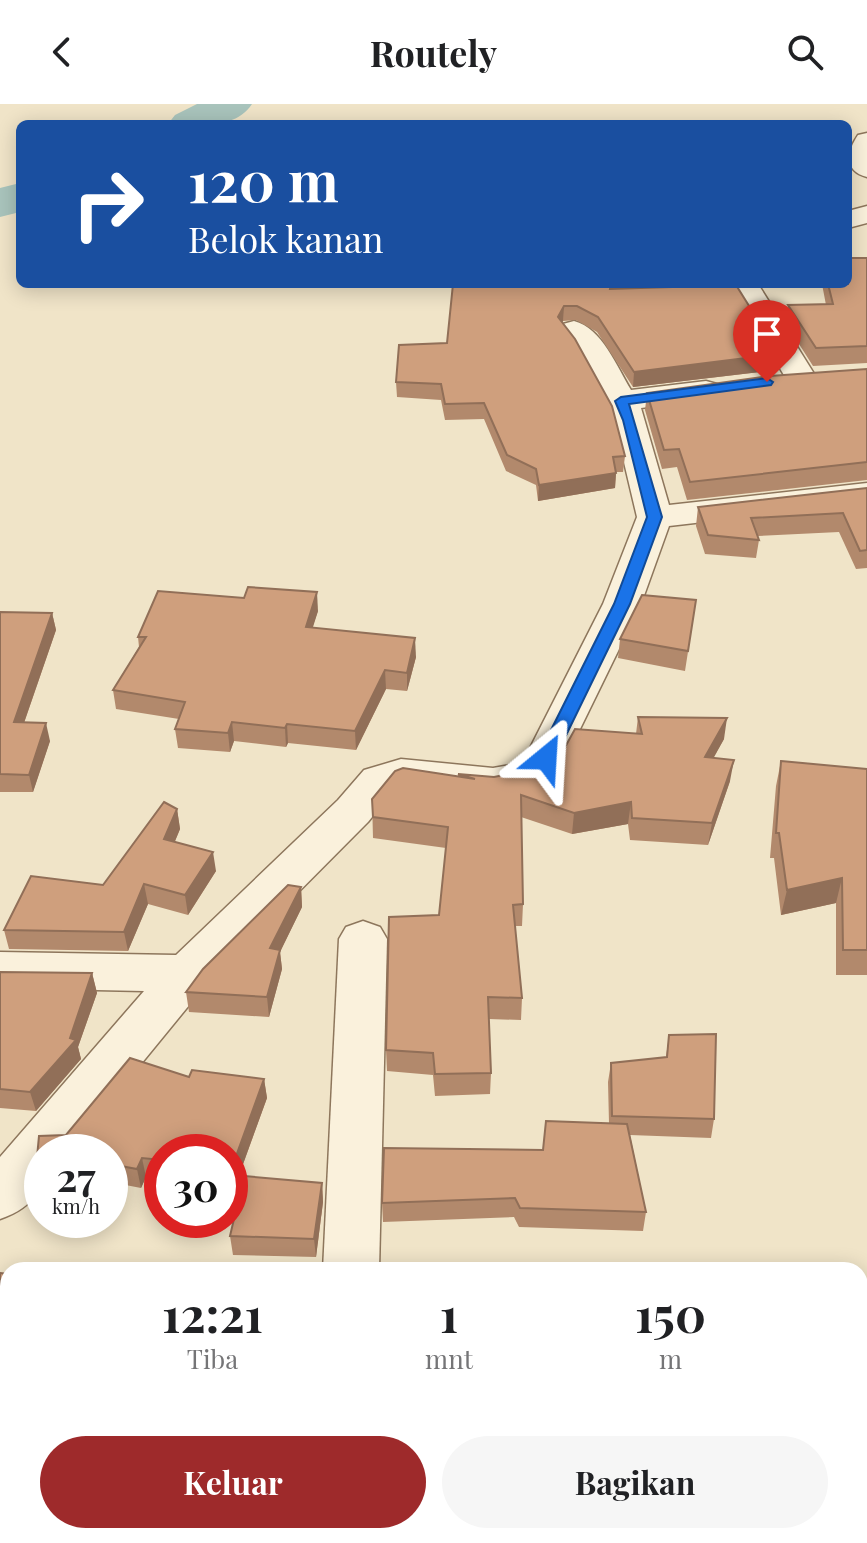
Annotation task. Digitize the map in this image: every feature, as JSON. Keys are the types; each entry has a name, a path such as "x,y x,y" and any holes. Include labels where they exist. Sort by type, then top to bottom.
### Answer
{"street":[{"path":"867,140 858,157 867,169"},
{"path":"621,401 816,379 747,288"},
{"path":"0,1196 187,974 353,811 379,780 401,773 493,782 522,777 546,758 622,604 655,517 630,420 590,348 574,330"},
{"path":"655,517 867,493"},
{"path":"351,1262 363,939"},
{"path":"0,970 187,974"}],"building":[{"path":"852,258 867,258 867,346 816,348 788,305 833,304 829,288 852,288"},
{"path":"453,288 738,288 779,354 634,372 598,317 577,306 564,306 558,317 575,339 612,406 625,456 613,457 616,473 539,485 536,469 507,455 484,403 445,404 441,384 396,382 399,345 447,343"},
{"path":"867,369 867,462 690,482 679,449 664,450 647,393 770,376"},
{"path":"867,488 867,550 860,551 843,513 751,518 759,540 708,535 698,507"},
{"path":"248,587 317,592 306,627 415,638 407,673 385,670 355,731 232,722 228,733 175,729 185,702 113,690 146,637 138,637 158,591 244,598"},
{"path":"642,595 696,600 688,651 620,639"},
{"path":"0,612 52,613 14,722 46,723 29,775 0,774"},
{"path":"638,717 727,718 705,757 734,760 712,823 632,818 631,802 574,813 521,795 523,904 513,905 522,998 488,997 491,1073 435,1074 433,1053 386,1050 389,917 439,915 448,827 373,817 372,799 395,771 403,768 475,779 458,774 494,777 539,768 564,749 575,729 642,734"},
{"path":"781,761 867,769 867,950 843,950 842,878 787,890 779,833 776,833"},
{"path":"164,802 177,809 164,839 213,852 185,895 144,884 124,932 4,930 31,876 103,885"},
{"path":"288,885 301,887 270,948 280,950 267,997 186,992 203,969"},
{"path":"0,972 92,973 70,1038 76,1040 30,1092 0,1089"},
{"path":"716,1034 714,1119 612,1116 611,1063 667,1057 669,1035"},
{"path":"130,1058 189,1077 192,1070 264,1079 244,1134 144,1134 144,1158 137,1169 128,1167 128,1134 67,1134"},
{"path":"546,1121 627,1124 646,1212 520,1208 515,1198 382,1203 384,1148 543,1150"},
{"path":"248,1176 322,1183 314,1239 248,1237"}],"waterway":[{"path":"198,120 231,104"},
{"path":"0,203 16,198"}],"route":[{"path":"546,758 622,604 655,517 630,420 621,401 767,382"}]}
